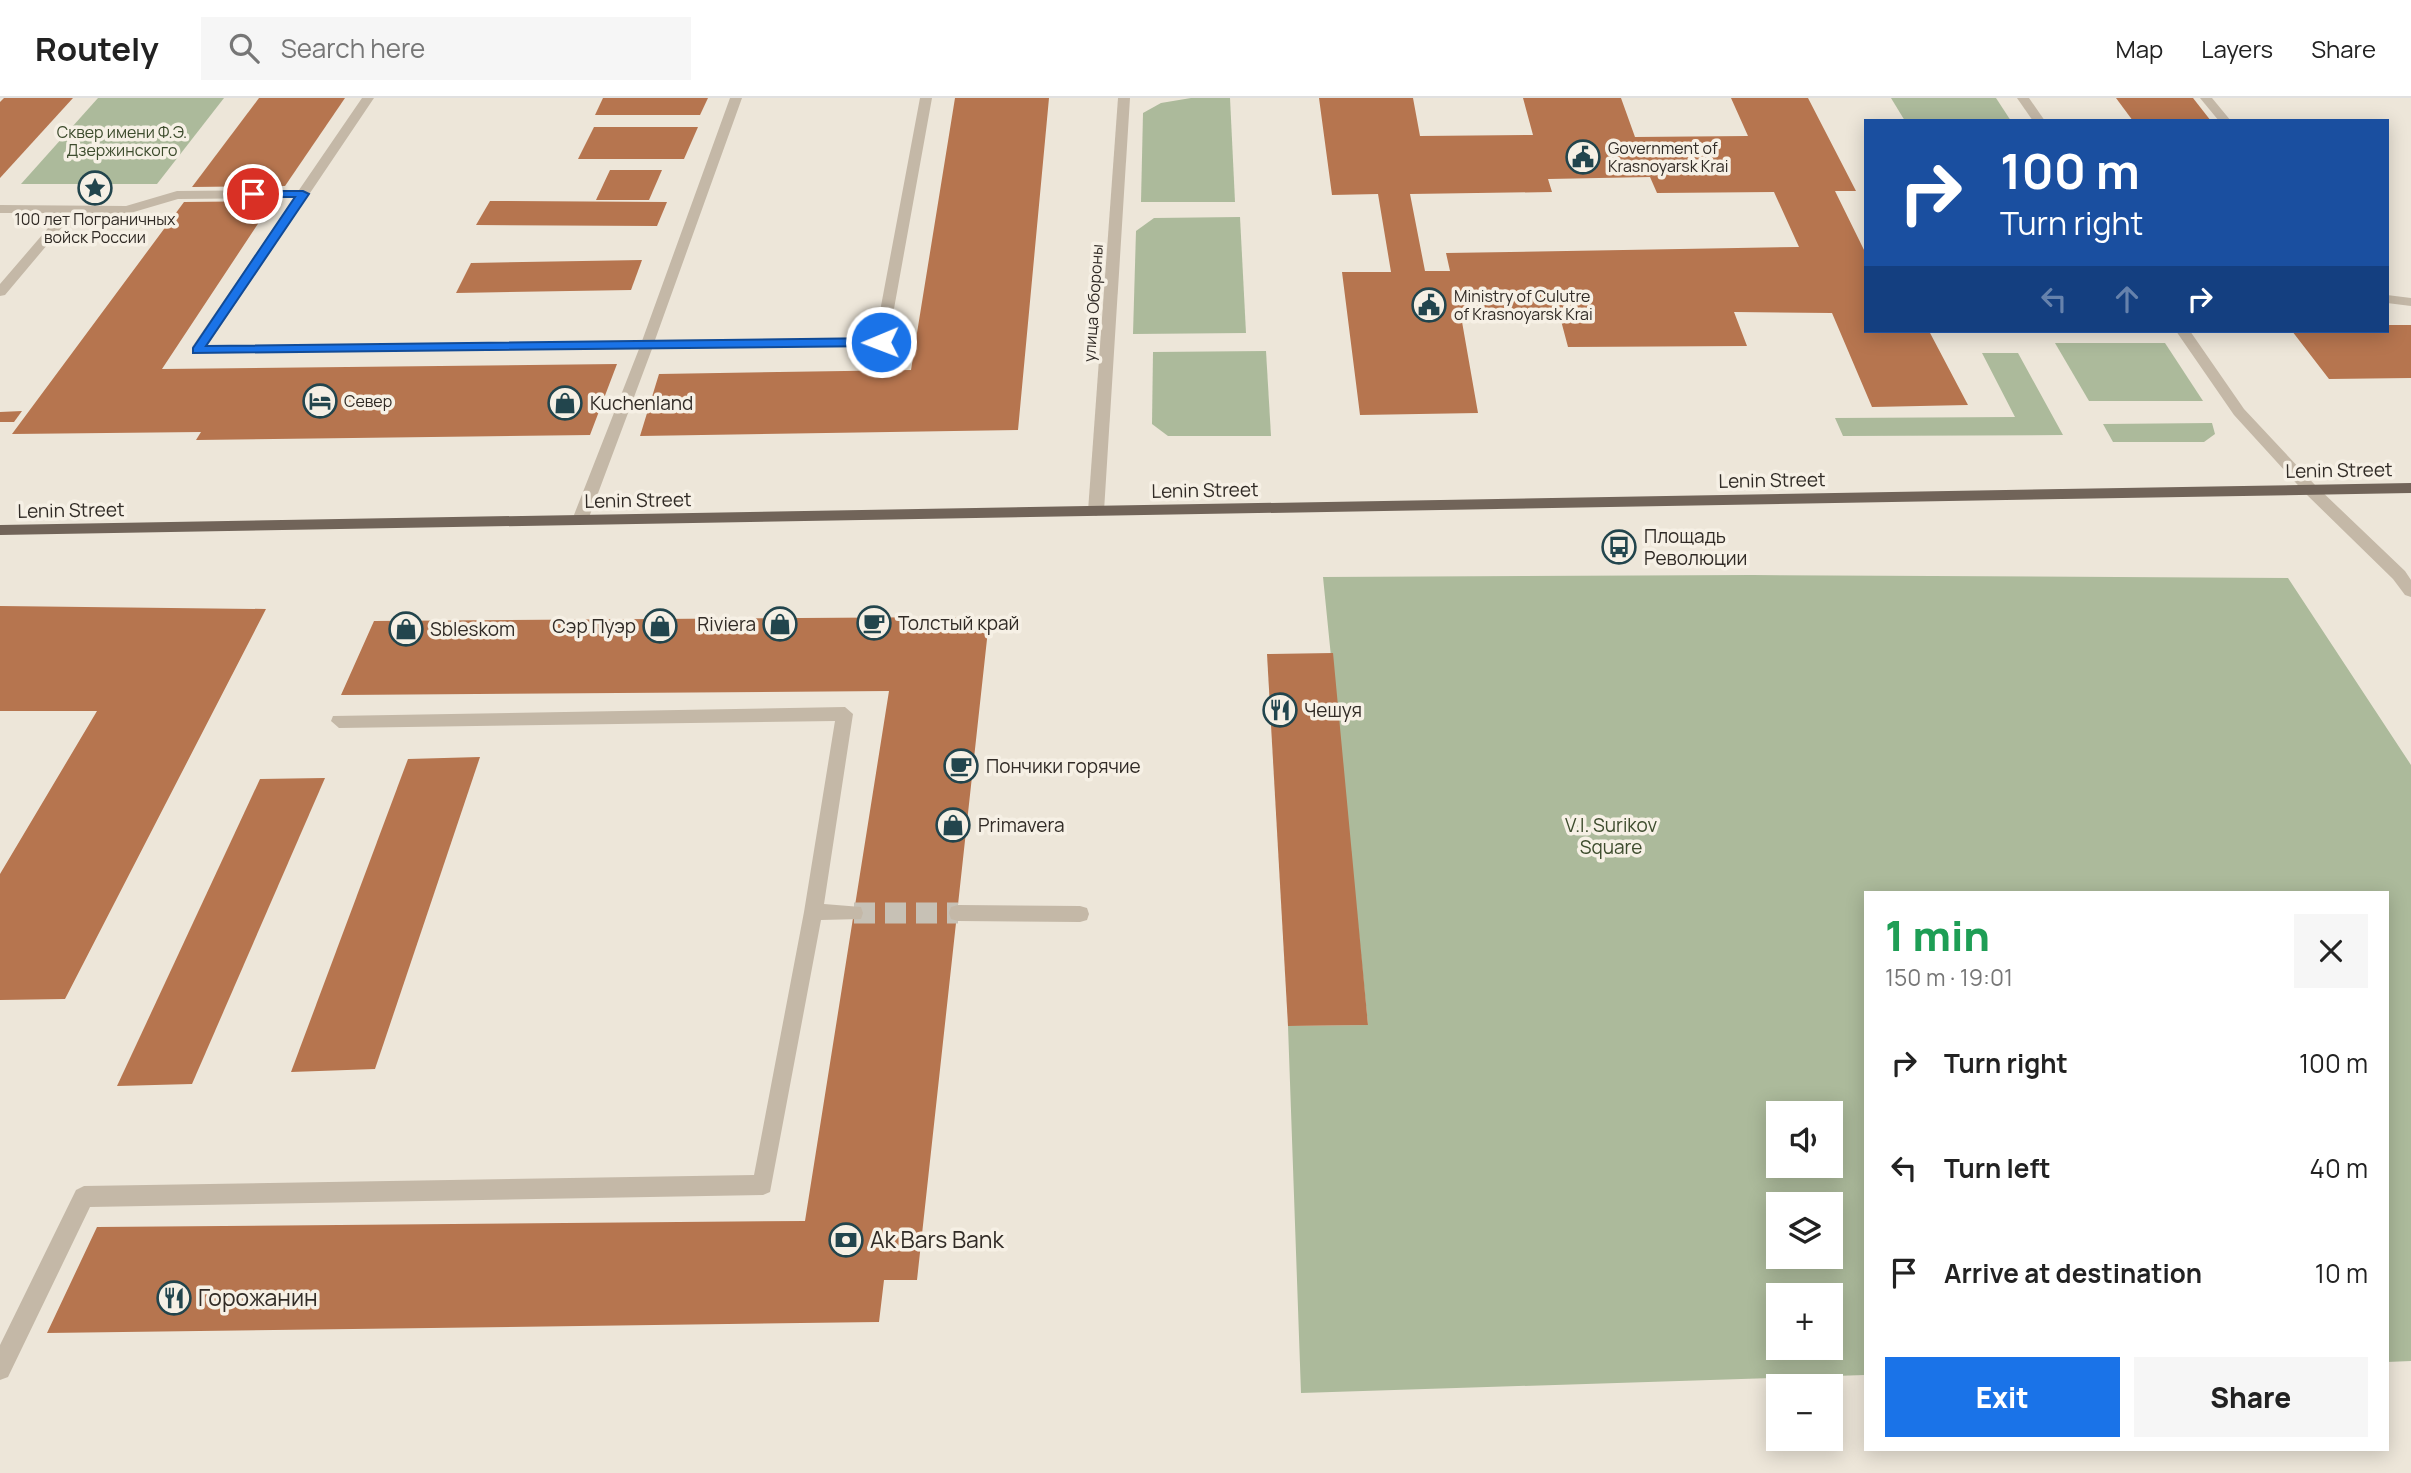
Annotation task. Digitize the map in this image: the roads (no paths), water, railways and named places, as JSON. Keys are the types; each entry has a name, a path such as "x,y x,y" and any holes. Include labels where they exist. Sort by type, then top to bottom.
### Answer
{"main road":[{"name":"Lenin Street","path":"0,530 2411,488"}],"street":[{"path":"368,98 197,350 881,342 926,98"},
{"path":"580,520 609,450 736,98"},
{"name":"улица Обороны","path":"1096,511 1124,98"},
{"path":"2023,98 2038,119"},
{"path":"2206,98 2223,119"},
{"path":"0,209 127,210 177,195 303,194"},
{"path":"0,292 70,210"},
{"path":"2389,299 2411,302"},
{"path":"2184,333 2239,412 2311,490 2399,575 2411,591"},
{"path":"0,1369 85,1197 763,1185 813,912 845,714 339,721"},
{"path":"813,912 854,913"},
{"path":"958,913 1080,914"}],"tunnel":[{"path":"854,913 958,913"}],"place":[{"name":"Government of Krasnoyarsk Krai","path":"1583,157"},
{"name":"100 лет Пограничных войск России","path":"95,188"},
{"name":"Ministry of Culutre of Krasnoyarsk Krai","path":"1429,305"},
{"name":"Север","path":"320,401"},
{"name":"Kuchenland","path":"565,403"},
{"name":"Площадь Революции","path":"1619,547"},
{"name":"Толстый край","path":"874,623"},
{"name":"Riviera","path":"780,624"},
{"name":"Сэр Пуэр","path":"660,626"},
{"name":"Sbleskom","path":"406,629"},
{"name":"Чешуя","path":"1280,710"},
{"name":"Пончики горячие","path":"961,766"},
{"name":"Primavera","path":"953,825"},
{"name":"Ak Bars Bank","path":"846,1240"},
{"name":"Горожанин","path":"174,1298"}],"park label":[{"name":"Сквер имени Ф.Э. Дзержинского","path":"122,141"},
{"name":"V.I. Surikov Square","path":"1611,836"}]}
